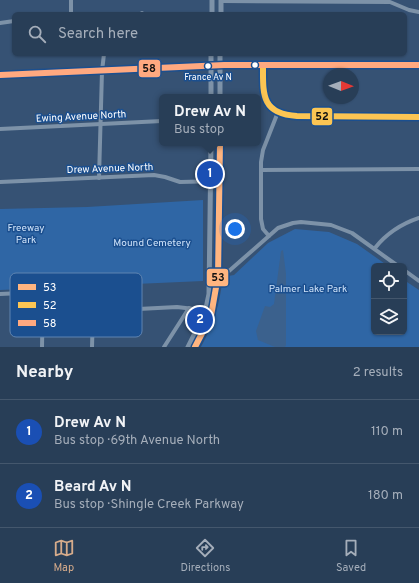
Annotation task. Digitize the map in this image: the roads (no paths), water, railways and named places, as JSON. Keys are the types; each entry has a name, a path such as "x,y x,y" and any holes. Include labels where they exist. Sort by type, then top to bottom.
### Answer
{"street":[{"path":"71,0 71,12"},
{"path":"212,0 212,12"},
{"path":"221,12 221,0 390,2 409,10 419,12"},
{"path":"0,23 12,21"},
{"path":"99,178 102,70 104,56"},
{"path":"211,56 211,94"},
{"path":"220,56 220,94"},
{"path":"0,75 211,65 419,65"},
{"path":"263,65 264,98 270,107 278,112 297,116 419,117"},
{"path":"269,236 263,228 261,219 261,170 263,150 278,112"},
{"name":"Ewing Avenue North","path":"0,129 159,121"},
{"path":"188,347 205,313 209,294 211,272 211,146"},
{"path":"195,347 211,316 216,296 218,272 220,146"},
{"path":"261,170 419,170"},
{"name":"Drew Avenue North","path":"0,182 160,175 180,182 220,181"},
{"path":"375,248 398,226 419,218"},
{"path":"211,272 225,272 234,268 278,228 293,223 320,223 347,231 375,248 394,263"},
{"path":"407,272 419,281"},
{"path":"0,294 10,294"},
{"path":"142,309 177,307 189,308 211,316"},
{"path":"164,347 189,308"},
{"path":"92,337 92,347"}],"place":[{"name":"France Av N","path":"208,66"},
{"name":"Drew Av N","path":"210,174"},
{"name":"Beard Av N","path":"200,320"}],"park label":[{"name":"Freeway Park","path":"26,234"},
{"name":"Mound Cemetery","path":"152,243"},
{"name":"Palmer Lake Park","path":"308,289"}]}
